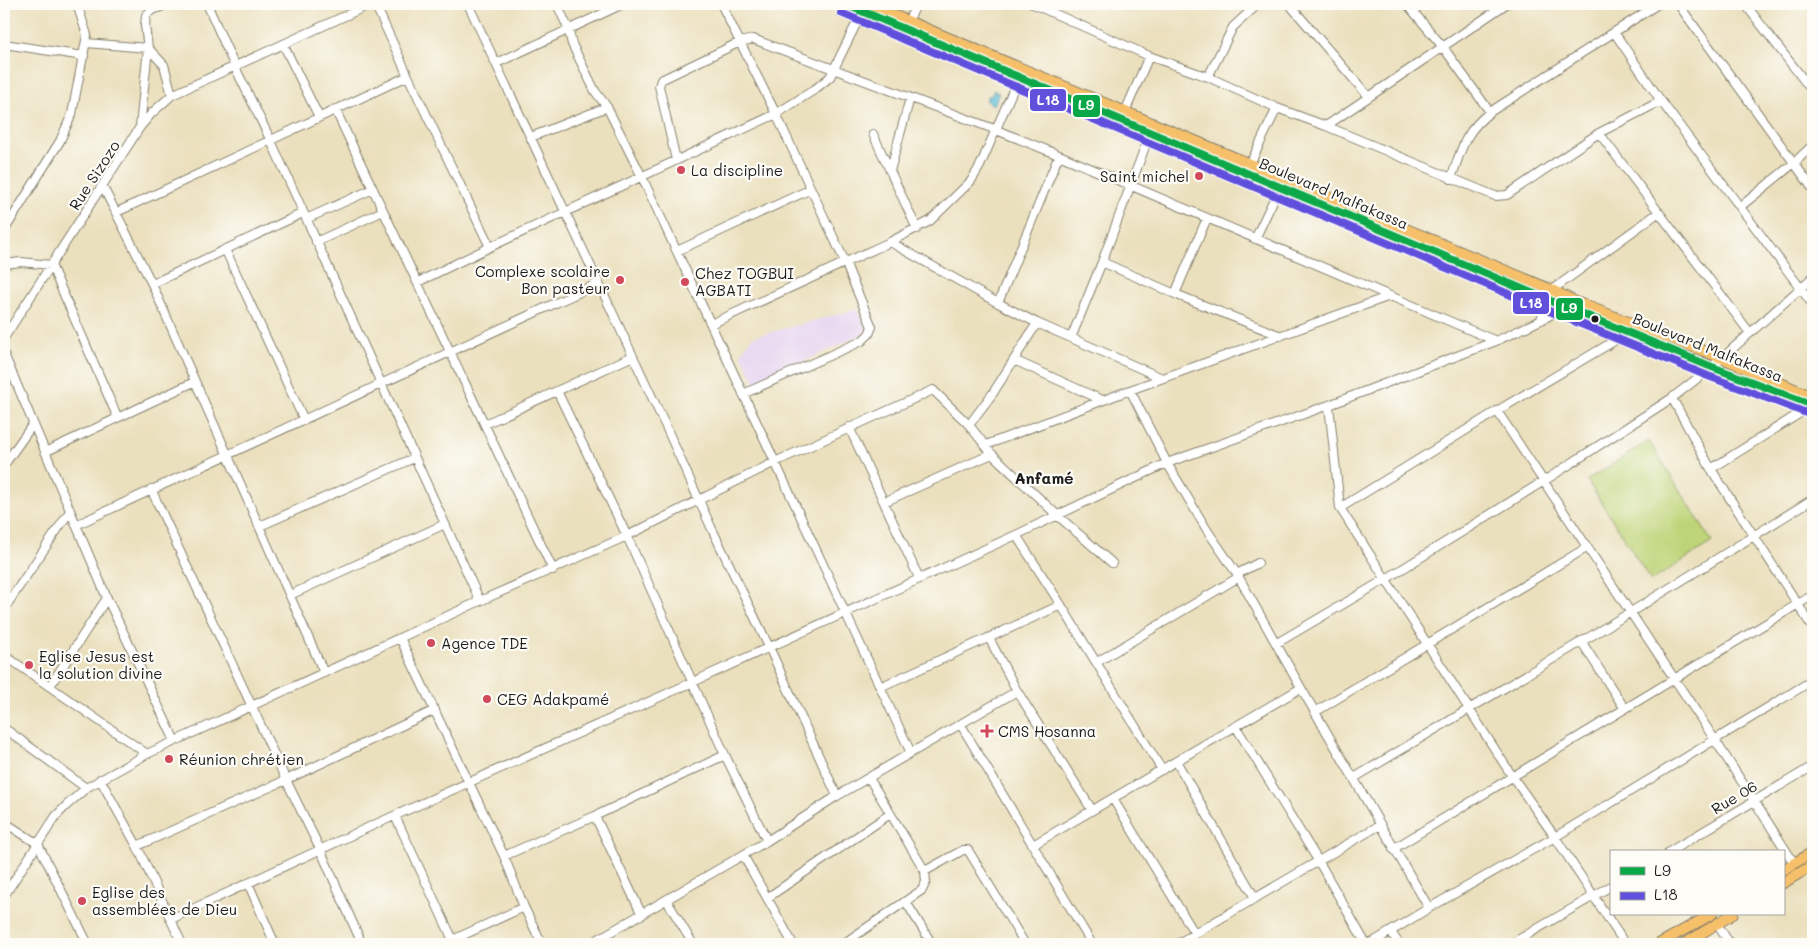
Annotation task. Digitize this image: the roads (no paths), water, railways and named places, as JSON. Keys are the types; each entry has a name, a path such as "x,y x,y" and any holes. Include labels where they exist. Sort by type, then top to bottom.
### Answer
{"main road":[{"name":"Boulevard Malfakassa","path":"845,4 865,6 908,21 1020,73 1125,112 1152,128 1250,164 1552,290 1712,368 1813,405"},
{"name":"Boulevard Malfakassa","path":"865,6 1546,299 1722,358 1813,397"},
{"path":"1784,869 1813,852"},
{"path":"1784,882 1813,865"},
{"path":"1660,944 1715,919"},
{"path":"1684,944 1715,919"}],"street":[{"path":"4,231 60,141 72,114 87,35 77,4"},
{"name":"Rue Sizozo","path":"4,338 140,127 148,48 146,15 152,10 170,4"},
{"path":"207,4 480,602"},
{"path":"140,127 172,95 373,4 490,247"},
{"path":"468,4 837,796"},
{"path":"557,4 568,28 572,44 595,91 607,107 642,177 911,753"},
{"path":"497,63 568,28 623,4"},
{"path":"721,4 776,114 845,262 872,327 869,334 862,341 743,394"},
{"path":"908,21 917,4"},
{"path":"1034,4 1149,56 1208,78 1277,108 1326,126 1495,196 1506,195 1599,133 1661,100"},
{"path":"1208,78 1233,27 1258,4"},
{"path":"1289,4 1369,96"},
{"path":"1407,4 1443,47 1490,112"},
{"path":"1326,126 1506,4"},
{"path":"1451,179 1465,138 1472,128 1490,112 1658,4"},
{"path":"1678,4 1813,189"},
{"path":"1747,4 1813,92"},
{"path":"418,282 776,114 824,83 830,77 865,6"},
{"path":"1614,32 1661,100 1813,305"},
{"path":"676,160 659,86 660,80 740,42 753,40 835,69 1059,155 1496,341"},
{"path":"86,43 148,48 164,65 172,95"},
{"path":"4,44 84,56"},
{"path":"283,44 319,117"},
{"path":"1125,112 1149,56"},
{"path":"711,324 890,242 930,221 971,181 980,166 994,129 1020,73"},
{"path":"117,212 408,76"},
{"path":"890,171 910,98"},
{"path":"531,137 607,107"},
{"path":"1250,164 1277,108"},
{"path":"335,109 553,570"},
{"path":"1071,338 1102,262 1152,128"},
{"path":"1599,133 1750,333"},
{"path":"873,134 917,229"},
{"path":"1740,207 1813,145"},
{"path":"998,303 1059,155"},
{"path":"1255,239 1280,186"},
{"path":"103,187 152,284 324,673"},
{"path":"152,284 225,249 373,189"},
{"path":"676,251 811,189"},
{"path":"316,242 383,212"},
{"path":"1541,320 1546,299 1552,290 1658,213"},
{"path":"1175,294 1207,218"},
{"path":"890,242 998,303 1038,323 1162,378"},
{"path":"225,249 304,420"},
{"path":"4,264 21,262 51,265 118,416"},
{"path":"1102,262 1175,294 1280,336"},
{"path":"1277,643 1386,579 1544,481 1672,398 1712,368 1813,277"},
{"path":"76,525 599,283"},
{"path":"986,445 1102,400 1390,296"},
{"path":"171,919 468,782 694,682 1016,535 1167,462 1329,405 1496,341 1576,302"},
{"path":"969,425 1038,323"},
{"path":"1340,508 1497,411 1634,330"},
{"path":"4,354 107,598 175,741"},
{"path":"485,424 633,356"},
{"path":"1014,360 1102,400"},
{"path":"45,452 118,416 194,382"},
{"path":"4,896 56,816 86,788 100,779 147,754 252,705 627,536 775,462 933,390 969,425 992,454 1112,563"},
{"path":"1130,390 1167,462 1207,530 1238,576 1429,908"},
{"path":"557,392 627,536 694,682 725,755 767,841"},
{"path":"1672,398 1711,469 1813,628"},
{"path":"1329,405 1340,508 1512,776 1555,837 1625,944"},
{"path":"1711,469 1813,405"},
{"path":"1497,411 1586,548 1631,612 1794,863"},
{"path":"4,465 33,424"},
{"path":"849,427 919,578"},
{"path":"884,502 992,454"},
{"path":"260,526 414,458"},
{"path":"152,489 362,944"},
{"path":"1354,778 1631,612 1813,500"},
{"path":"4,609 70,512"},
{"path":"290,596 445,524"},
{"path":"1016,535 1162,770"},
{"path":"1315,712 1586,548"},
{"path":"1096,662 1258,563"},
{"path":"1393,848 1675,680 1813,595"},
{"path":"50,686 107,598"},
{"path":"880,688 1061,605"},
{"path":"400,638 504,856 524,907 542,944"},
{"path":"988,638 1017,691 1092,810"},
{"path":"1582,641 1625,709"},
{"path":"4,655 147,754"},
{"path":"1236,727 1368,944 1555,837 1813,680"},
{"path":"1033,845 1301,688"},
{"path":"590,944 667,901 767,841 837,796 1017,691"},
{"path":"137,846 286,780 435,710"},
{"path":"961,725 1092,944"},
{"path":"4,728 86,788"},
{"path":"504,856 725,755"},
{"path":"1176,762 1255,898"},
{"name":"Rue 06","path":"1672,850 1813,766"},
{"path":"843,944 906,902 925,885 925,871 869,778"},
{"path":"100,779 137,846 182,944"},
{"path":"1113,799 1195,934"},
{"path":"767,898 890,814"},
{"path":"395,816 453,940"},
{"path":"595,816 642,915"},
{"path":"4,822 38,844 88,944"},
{"path":"1177,944 1380,825"},
{"path":"925,871 963,850 968,850 1025,944"},
{"path":"742,855 793,944"},
{"path":"248,883 275,944"},
{"path":"1511,944 1610,887"},
{"path":"667,901 691,943"},
{"path":"906,902 932,944"},
{"path":"444,944 524,907"},
{"path":"1715,919 1730,944"},
{"path":"1391,932 1399,944"}],"water":[{"path":"994,90 999,93 994,105 986,101"}],"place":[{"name":"La discipline","path":"681,170"},
{"name":"Saint michel","path":"1199,176"},
{"name":"Complexe scolaire Bon pasteur","path":"620,280"},
{"name":"Chez TOGBUI AGBATI","path":"685,282"},
{"name":"Agence TDE","path":"431,643"},
{"name":"Eglise Jesus est la solution divine","path":"29,665"},
{"name":"CEG Adakpamé","path":"487,699"},
{"name":"CMS Hosanna","path":"987,731"},
{"name":"Réunion chrétien","path":"169,759"},
{"name":"Eglise des assemblées de Dieu","path":"82,901"}],"district":[{"name":"Anfamé","path":"1044,477"}]}
